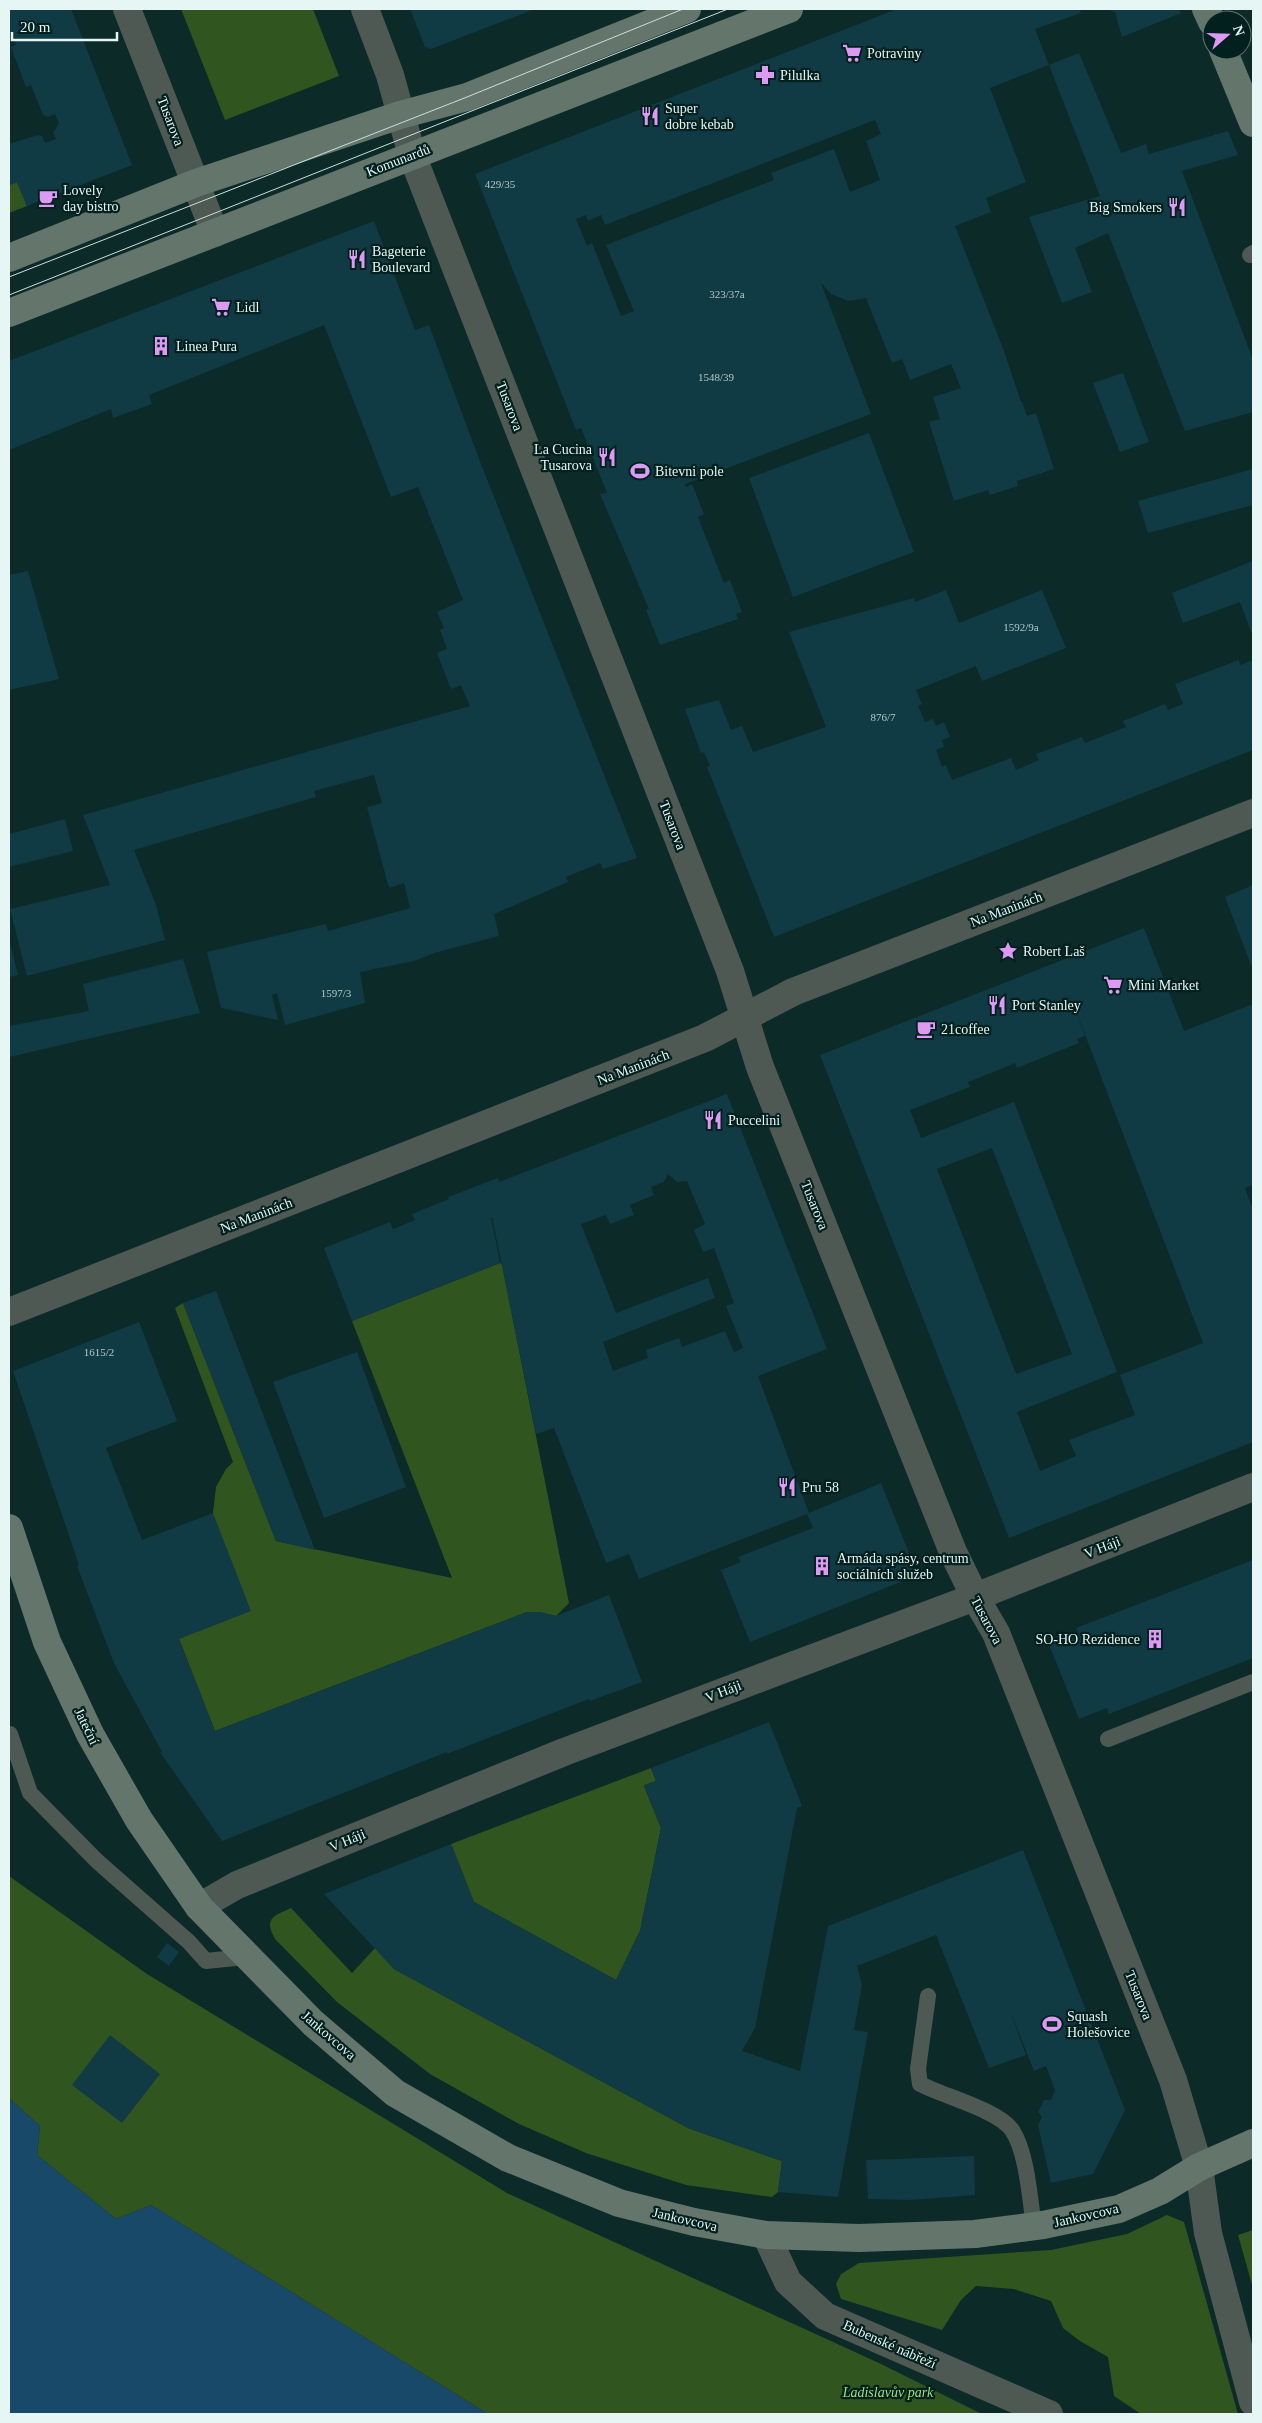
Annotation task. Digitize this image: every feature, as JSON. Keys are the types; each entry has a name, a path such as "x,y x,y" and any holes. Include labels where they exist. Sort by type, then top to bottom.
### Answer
{"street":[{"name":"Tusarova","path":"127,9 215,233"},
{"name":"Tusarova","path":"365,9 390,75 412,155 730,971 760,1067 953,1552 975,1597 996,1633 1173,2080 1199,2167 1208,2233 1253,2402"},
{"path":"9,258 196,184 400,115 467,97 687,9"},
{"name":"Komunardů","path":"9,313 789,9"},
{"path":"1227,60 1253,123"},
{"name":"Na Maninách","path":"9,1312 705,1038 793,992 1253,813"},
{"name":"V Háji","path":"198,1907 237,1885 555,1756 975,1597 1253,1488"},
{"name":"Jateční","path":"9,1528 47,1642 90,1734 139,1820 198,1907"},
{"name":"Jankovcova","path":"198,1907 313,2023 395,2093 508,2158 619,2203 694,2222 766,2235 859,2238 966,2235 1034,2227 1119,2208 1160,2191 1199,2167 1253,2143"},
{"name":"Bubenské nábřeží","path":"766,2235 788,2282 825,2316 1049,2414"}],"lane":[{"path":"1108,1739 1253,1682"},
{"path":"10,1734 30,1793 97,1861 189,1942 206,1961 245,1956"},
{"path":"928,1996 918,2069 920,2084 978,2108 999,2119 1012,2130 1021,2154 1028,2182 1034,2227"}],"green space":[{"path":"181,9 313,9 339,76 225,120"},
{"path":"17,182 27,206 9,213 9,185"},
{"path":"500,1263 502,1264 569,1603 556,1616 539,1612 527,1612 215,1731 179,1639 213,1513 216,1487 226,1469 233,1462 175,1308 183,1303 276,1541 452,1578 352,1321"},
{"path":"651,1768 656,1781 644,1786 661,1828 640,1931 616,1980 474,1902 451,1844"},
{"name":"Ladislavův park","path":"9,1876 147,1974 507,2193 879,2363 982,2414 488,2414 151,2205 116,2219 37,2155 40,2126 9,2098"},
{"path":"291,1908 352,1973 375,1948 394,1969 688,2128 782,2161 778,2192 772,2197 686,2185 586,2153 519,2124 430,2074 337,2002 275,1939 270,1922 275,1916"},
{"path":"1167,2215 1184,2222 1238,2414 1141,2414 1114,2396 1108,2357 1080,2341 1063,2328 1051,2301 1014,2289 976,2286 961,2300 942,2330 841,2299 836,2284 841,2274 859,2263 1051,2250 1127,2234"},
{"path":"1253,2230 1253,2288 1238,2235"}],"water":[{"path":"9,2098 40,2126 37,2155 116,2219 151,2205 488,2414 9,2414"}],"building":[{"path":"9,9 71,9 132,165 27,206 17,182 9,185 9,144 38,135 42,136 45,143 56,139 53,133 59,123 55,114 48,117 43,115 31,85 26,87 11,47 16,45 12,32 9,33"},
{"path":"410,9 535,9 431,49 425,47"},
{"path":"897,9 1079,9 1081,13 1035,29 1049,65 990,88 1026,182 986,198 991,212 955,226 1004,351 1021,402 1027,416 1036,413 1054,469 1017,481 1018,486 990,495 988,490 954,501 929,422 940,419 933,397 961,388 951,364 910,380 902,359 892,363 866,298 848,301 831,294 821,283 871,414 685,484 686,487 692,484 704,514 698,517 724,583 730,580 742,612 736,614 738,619 660,645 646,610 649,609 600,494 607,493 581,428 576,430 475,174","holes":["875,120 881,134 866,141 880,180 850,192 834,149 771,173 774,180 606,245 634,311 621,316 592,243 587,246 576,219 586,215 588,221 601,215 605,225"]},
{"path":"1106,9 1179,9 1181,13 1122,37 1115,12"},
{"path":"1079,53 1121,153 1146,144 1149,154 1228,131 1238,155 1182,171 1253,360 1253,412 1185,431 1108,233 1075,248 1092,292 1062,303 1029,217 1100,196 1049,65"},
{"path":"374,221 415,330 429,325 481,464 637,858 603,869 600,863 566,877 568,882 494,914 499,936 434,953 414,961 360,972 365,1003 285,1025 277,993 272,995 278,1020 221,1008 207,952 326,924 328,931 410,908 404,883 389,888 367,807 382,803 374,775 314,791 316,797 134,850 156,905 165,940 27,976 10,909 110,885 83,815 470,706 461,685 451,689 437,653 447,649 440,630 444,628 437,612 463,600 418,487 391,497 324,325 149,395 152,404 113,418 111,409 9,450 9,361"},
{"path":"1123,373 1149,442 1120,452 1093,383"},
{"path":"869,433 914,552 793,597 749,478"},
{"path":"1253,469 1253,505 1148,533 1138,501"},
{"path":"1253,561 1253,637 1240,602 1183,623 1172,593"},
{"path":"28,571 59,679 9,690 9,575"},
{"path":"946,590 959,623 1042,590 1066,648 982,681 976,666 916,690 922,704 918,706 925,722 933,719 936,726 944,722 950,737 942,740 944,747 936,750 942,767 946,765 952,780 1011,758 1016,770 1039,760 1036,754 1082,737 1085,743 1126,727 1123,721 1165,704 1168,710 1183,704 1175,684 1239,660 1240,665 1253,660 1253,750 774,937 707,767 710,766 704,752 701,753 685,709 719,700 731,730 742,726 753,752 826,727 789,632 914,598 915,602"},
{"path":"65,819 73,851 9,867 9,834"},
{"path":"1253,885 1253,970 1225,897"},
{"path":"1144,928 1184,1031 1253,1004 1253,1185 1245,1188 1253,1210 1253,1442 1009,1538 820,1055","holes":["1073,1003 1203,1343 1120,1375 1135,1415 1069,1440 1076,1456 1040,1471 1017,1412 1117,1372 1014,1102 921,1138 910,1110 970,1087 968,1082 1015,1063 1017,1068 1079,1043 1077,1039 1085,1036","992,1148 1072,1354 1016,1374 937,1169"]},
{"path":"9,939 18,975 9,977"},
{"path":"183,959 200,1013 9,1057 9,1026 89,1011 83,984"},
{"path":"727,1094 827,1349 758,1376 809,1513 881,1483 918,1575 750,1642 721,1570 741,1562 738,1557 813,1528 807,1514 639,1579 629,1554 606,1563 554,1428 536,1434 492,1217 500,1263 352,1321 324,1248 390,1222 393,1229 415,1220 412,1214 449,1199 448,1197 498,1178 499,1182","holes":["668,1174 677,1182 687,1181 705,1224 694,1230 703,1252 714,1248 734,1303 726,1306 743,1348 734,1352 725,1331 682,1347 679,1338 646,1350 648,1358 613,1371 603,1342 715,1298 708,1278 616,1313 581,1224 606,1215 610,1224 634,1215 630,1205 654,1195 651,1187 664,1182"]},
{"path":"216,1291 315,1550 276,1541 183,1303"},
{"path":"139,1322 177,1421 106,1448 142,1540 213,1513 251,1611 179,1639 215,1731 527,1612 539,1612 556,1616 609,1595 642,1682 590,1701 589,1699 447,1754 447,1752 222,1841 160,1752 162,1752 114,1663 77,1566 79,1565 13,1371"},
{"path":"357,1352 406,1487 324,1518 273,1382"},
{"name":"SO-HO Rezidence","path":"1253,1560 1253,1658 1109,1714 1107,1708 1079,1719 1048,1642 1072,1633 1073,1636 1079,1634 1076,1628"},
{"path":"769,1722 802,1806 797,1808 755,2028 742,2051 800,2071 828,1926 1023,1850 1125,2110 1093,2174 1051,2183 1038,2125 1042,2117 1038,2112 1044,2100 1051,2100 1055,2090 1046,2066 1034,2071 1009,2008 1026,2055 989,2068 936,1935 857,1966 862,1985 854,2030 868,2032 838,2197 778,2192 782,2161 688,2128 394,1969 324,1894 451,1844 474,1902 616,1980 640,1931 661,1828 644,1785 656,1781 651,1768"},
{"path":"167,1943 179,1952 169,1966 157,1957"},
{"path":"110,2035 160,2074 122,2123 72,2085"},
{"path":"974,2156 975,2195 911,2200 868,2199 866,2160"}],"tram line":[{"path":"9,277 467,97 683,9"},
{"path":"9,295 728,9"}],"place":[{"name":"Potraviny","path":"852,53"},
{"name":"Pilulka","path":"765,75"},
{"name":"Super dobre kebab","path":"650,116"},
{"name":"Lovely day bistro","path":"48,198"},
{"name":"Big Smokers","path":"1177,207"},
{"name":"Bageterie Boulevard","path":"357,259"},
{"name":"Lidl","path":"221,307"},
{"name":"Linea Pura","path":"161,346"},
{"name":"La Cucina Tusarova","path":"607,457"},
{"name":"Bitevni pole","path":"640,471"},
{"name":"Robert Laš","path":"1008,951"},
{"name":"Mini Market","path":"1113,985"},
{"name":"Port Stanley","path":"997,1005"},
{"name":"21coffee","path":"926,1029"},
{"name":"Puccelini","path":"713,1120"},
{"name":"Pru 58","path":"787,1487"},
{"name":"Armáda spásy, centrum sociálních služeb","path":"822,1566"},
{"name":"SO-HO Rezidence","path":"1155,1639"},
{"name":"Squash Holešovice","path":"1052,2024"}]}
